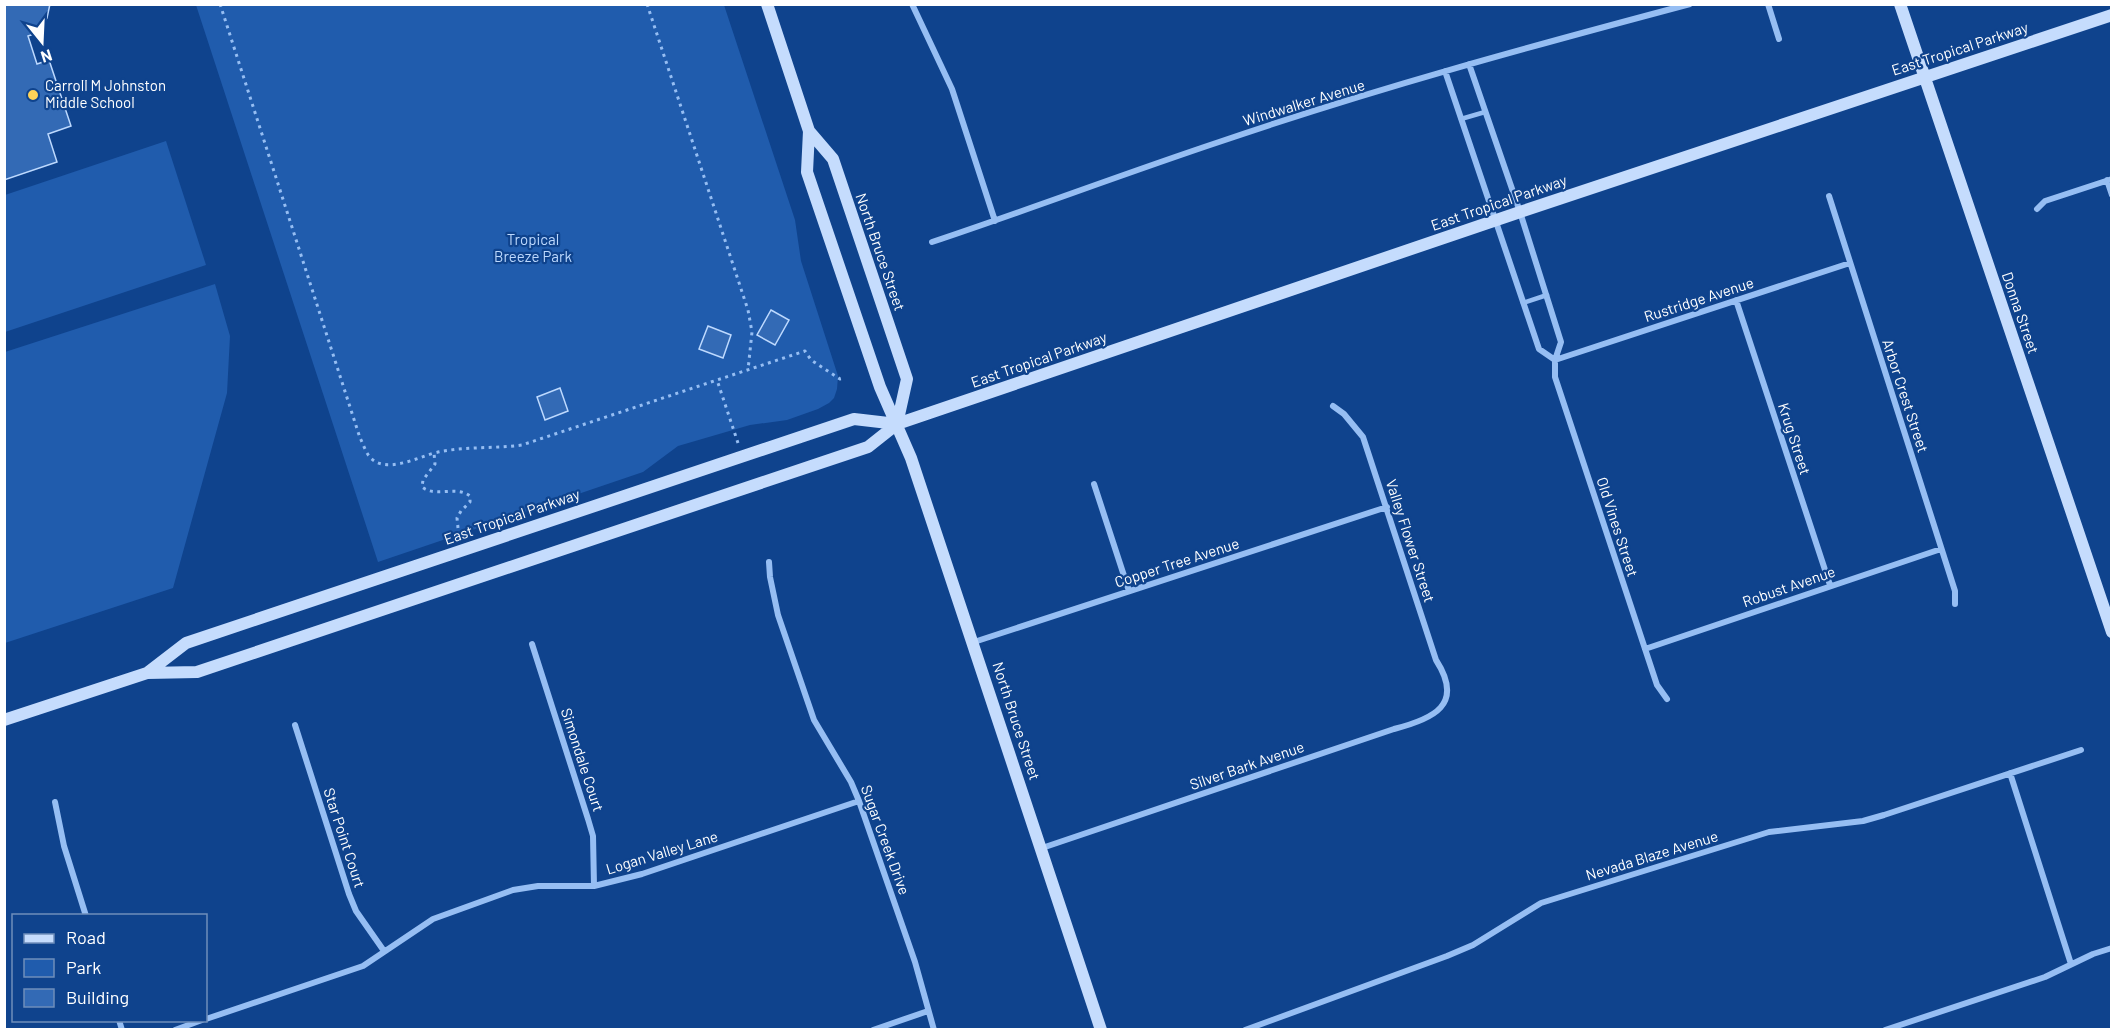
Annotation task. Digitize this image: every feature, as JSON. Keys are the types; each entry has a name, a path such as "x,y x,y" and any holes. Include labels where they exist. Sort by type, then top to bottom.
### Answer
{"main road":[{"name":"North Bruce Street","path":"767,4 810,131 833,159 908,379 897,424"},
{"name":"Donna Street","path":"1900,4 2112,632"},
{"name":"East Tropical Parkway","path":"4,720 147,673 197,672 868,447 897,424 1496,220 2112,15"},
{"name":"North Bruce Street","path":"810,131 807,172 880,387 911,458 1101,1029"},
{"name":"East Tropical Parkway","path":"147,673 186,643 854,418 897,424"}],"street":[{"path":"912,4 962,116 995,221"},
{"name":"Windwalker Avenue","path":"932,242 1221,141 1534,45 1690,4"},
{"path":"1768,4 1779,39"},
{"name":"Old Vines Street","path":"1469,64 1520,212 1561,342 1555,360 1554,377 1657,685 1667,699"},
{"path":"1445,71 1539,349 1555,360"},
{"path":"2037,209 2045,201 2109,180 2112,195"},
{"name":"Arbor Crest Street","path":"1829,196 1955,591 1955,604"},
{"name":"Rustridge Avenue","path":"1555,360 1850,263"},
{"name":"Krug Street","path":"1736,300 1830,585"},
{"name":"Valley Flower Street","path":"1332,406 1344,414 1363,437 1436,660 1444,672 1446,693"},
{"path":"1094,484 1129,591"},
{"name":"Copper Tree Avenue","path":"974,642 1387,507"},
{"name":"Robust Avenue","path":"1645,649 1941,549"},
{"name":"Sugar Creek Drive","path":"769,562 778,615 814,720 851,782 859,801 915,962 934,1029"},
{"name":"Simondale Court","path":"532,644 588,819 592,836 594,886"},
{"name":"Silver Bark Avenue","path":"1042,848 1394,729 1419,723 1432,717 1442,708 1446,693"},
{"name":"Star Point Court","path":"295,725 349,894 356,911 384,951"},
{"name":"Nevada Blaze Avenue","path":"1245,1029 1254,1028 1473,945 1541,903 1769,832 1863,821 2080,750"},
{"path":"2010,773 2071,964"},
{"name":"Logan Valley Lane","path":"207,1019 363,966 433,919 513,890 538,886 594,886 642,874 859,801"},
{"path":"55,802 64,846 86,914"},
{"path":"1885,1029 2045,977 2112,948"},
{"path":"873,1029 928,1011"},
{"name":"Logan Valley Lane","path":"176,1029 198,1022"}],"lane":[{"path":"1461,119 1485,112"},
{"path":"1523,303 1547,295"}],"path":[{"path":"220,4 360,438 369,457 384,464 398,464 450,449 522,445 805,351 811,360 840,378 845,378"},
{"path":"647,4 748,310 752,332 748,370"},
{"path":"717,380 742,456"},
{"path":"434,453 435,464 423,480 422,487 428,492 464,491 470,496 470,502 457,518 459,528"}],"green space":[{"name":"Tropical Breeze Park","path":"196,5 724,5 795,220 801,261 838,376 834,398 818,409 787,420 750,425 678,446 643,472 378,562"},
{"path":"166,141 206,265 5,332 5,195"},
{"path":"215,284 230,336 227,393 173,588 5,643 5,352"}],"building":[{"name":"Carroll M Johnston Middle School","path":"4,4 50,4 47,18 37,33 28,36 37,64 49,60 71,126 48,134 57,162 4,180"},
{"path":"771,310 789,320 775,345 757,335"},
{"path":"708,326 731,335 723,358 699,349"},
{"path":"560,388 568,411 545,420 537,397"}],"place":[{"name":"Carroll M Johnston Middle School","path":"33,95"}]}
